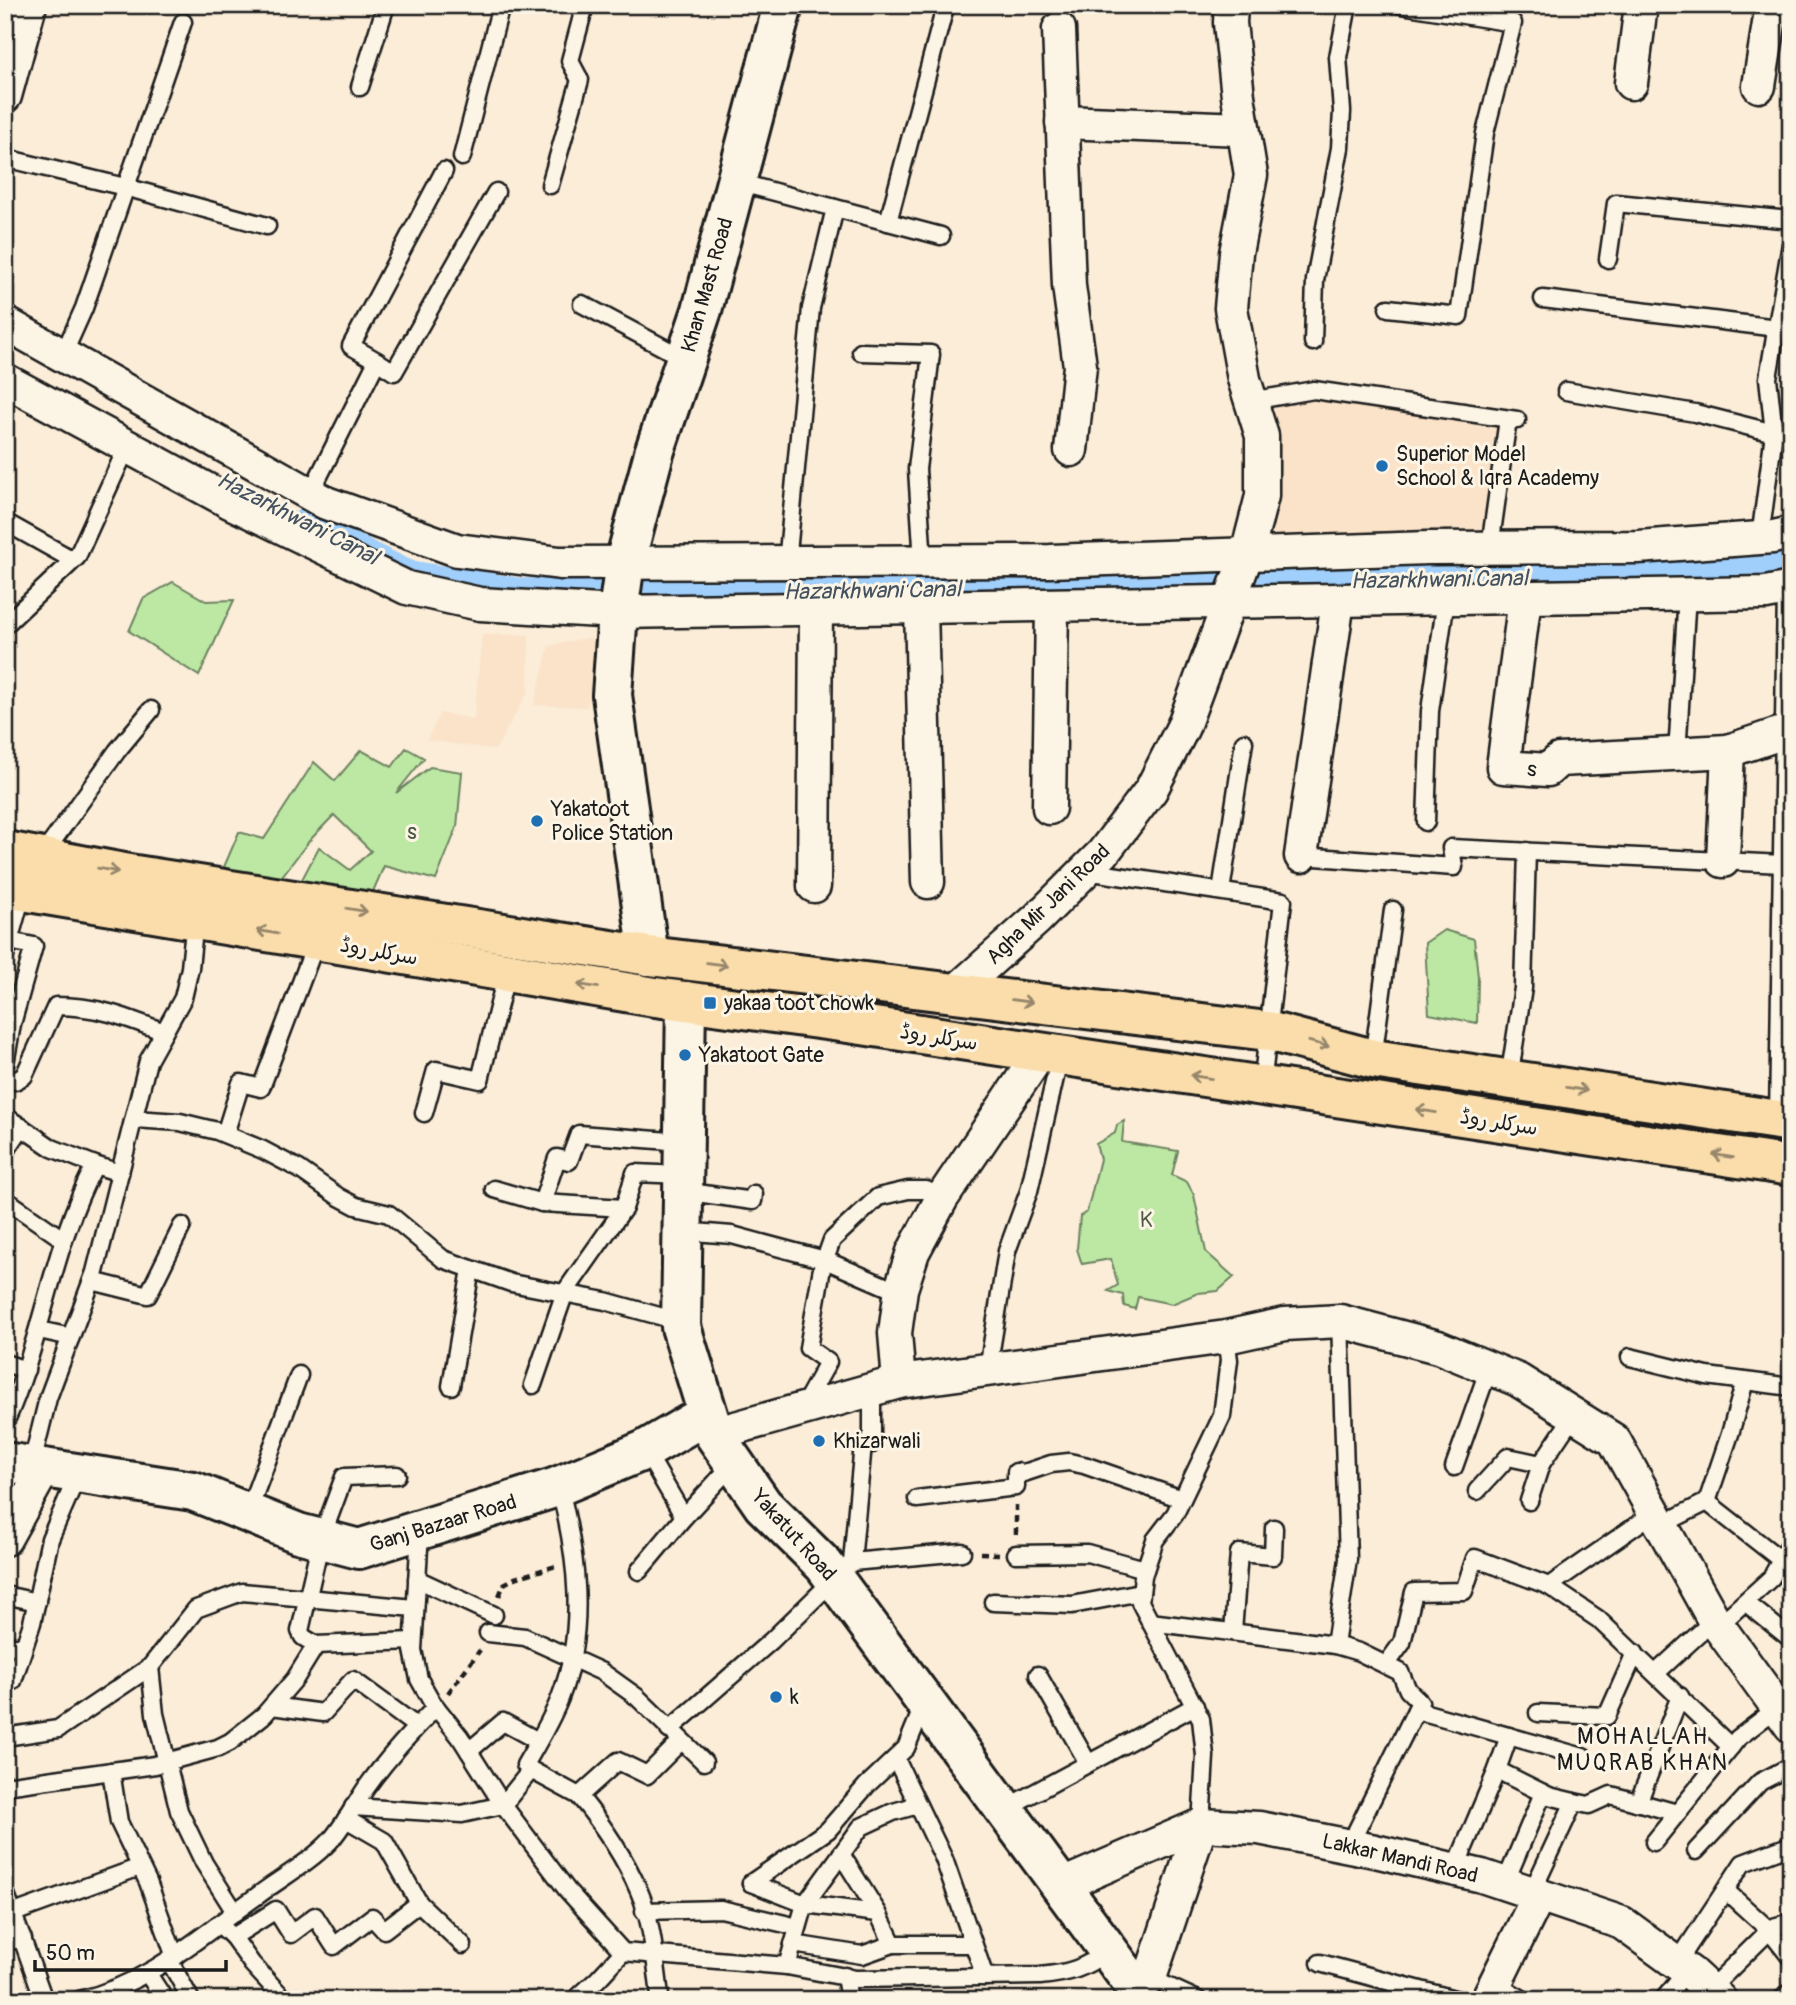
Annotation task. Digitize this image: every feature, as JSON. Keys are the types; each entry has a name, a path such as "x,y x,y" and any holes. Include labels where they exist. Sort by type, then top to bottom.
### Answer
{"main road":[{"path":"17,875 129,874 649,956 1268,1031 1373,1059 1784,1121"},
{"name":"سرکلر روڈ","path":"17,875 195,919 670,999 909,1032 1791,1166"},
{"path":"649,956 670,999"},
{"name":"Agha Mir Jani Road","path":"909,1032 954,993"}],"street":[{"path":"5,96 30,5"},
{"name":"Khan Mast Road","path":"618,612 625,562 654,453 702,310 783,5"},
{"path":"1231,5 1230,23 1251,175 1236,253 1231,308 1244,379 1262,436 1262,496 1247,554"},
{"path":"1631,83 1641,5"},
{"path":"1759,86 1772,5"},
{"path":"1059,29 1069,286 1080,366 1071,450"},
{"path":"1062,122 1243,129"},
{"path":"5,323 326,503 457,550 560,563 1050,561 1490,548 1638,547 1776,536"},
{"path":"5,380 228,502 407,588 480,604 618,612 816,610 1766,593 1788,589"},
{"name":"Agha Mir Jani Road","path":"954,993 1037,919 1103,853 1151,790 1183,727 1247,554"},
{"name":"s","path":"1525,598 1503,767 1548,770 1559,760 1728,751 1785,732"},
{"path":"1300,856 1338,601"},
{"path":"1049,808 1052,606"},
{"path":"921,608 928,882"},
{"path":"814,886 816,610"},
{"path":"618,612 612,695 649,956"},
{"path":"1723,862 1728,751"},
{"name":"Yakatut Road","path":"670,999 683,1169 681,1322 718,1438 763,1505 824,1565 844,1571 925,1702 1060,1886 1141,1989"},
{"path":"885,1385 901,1293 913,1252 942,1198 1050,1054"},
{"path":"718,1438 802,1409 885,1385 1226,1337 1285,1324 1339,1321 1438,1347 1518,1380 1614,1440 1716,1623 1786,1712"},
{"name":"Ganj Bazaar Road","path":"39,1468 193,1491 298,1533 359,1549 559,1485 645,1450 718,1438"},
{"path":"7,1531 39,1468"},
{"path":"1141,1989 1201,1825"},
{"name":"Lakkar Mandi Road","path":"1060,1886 1201,1825 1259,1828 1455,1869 1622,1923 1698,1981"},
{"path":"1491,1992 1525,1890"}],"lane":[{"path":"360,88 386,5"},
{"path":"462,157 501,5"},
{"path":"550,186 580,80 570,61 585,5"},
{"path":"1312,342 1315,280 1340,148 1342,111 1338,57 1348,5"},
{"path":"1388,308 1459,316 1485,133 1513,23 1401,5"},
{"path":"888,222 944,11"},
{"path":"63,355 83,307 183,22"},
{"path":"5,158 267,226"},
{"path":"444,171 351,346 394,372 496,192"},
{"path":"737,182 941,236"},
{"path":"1608,259 1616,203 1791,220"},
{"path":"787,564 811,308 835,208"},
{"path":"1776,536 1774,433 1768,378 1791,244"},
{"path":"1543,299 1777,328"},
{"path":"582,304 685,359"},
{"path":"861,352 930,354 917,469 923,562"},
{"path":"310,494 377,361"},
{"path":"1251,401 1314,390 1513,420 1490,548"},
{"path":"1566,391 1695,413 1774,433"},
{"path":"5,625 77,557 127,447"},
{"path":"5,522 73,560"},
{"path":"1784,1121 1783,864 1788,589"},
{"path":"1677,754 1687,594"},
{"path":"1426,822 1430,711 1446,599"},
{"path":"5,1064 12,1024 34,946 7,949 17,875 151,710"},
{"path":"1221,891 1244,742"},
{"path":"1300,856 1454,867 1451,848 1783,864"},
{"path":"1509,1079 1523,988 1527,851"},
{"path":"1085,870 1283,901 1262,1086"},
{"path":"1373,1059 1393,910"},
{"path":"5,1681 13,1681 24,1647 37,1602 50,1539 39,1468 46,1408 92,1281 148,1061 183,998 190,968 195,919"},
{"path":"225,1134 241,1083 261,1087 317,940"},
{"path":"425,1113 436,1070 480,1080 507,972"},
{"path":"5,1081 15,1081 24,1076 56,1006 85,1006 119,1014 164,1032"},
{"path":"988,1370 1007,1251 1029,1191 1050,1054"},
{"path":"5,1116 52,1148 120,1173"},
{"path":"134,1118 180,1122 225,1134 299,1169 356,1206 389,1214 443,1259 511,1283 565,1292 681,1322"},
{"path":"5,1152 22,1127"},
{"path":"542,1203 557,1158 569,1161 579,1134 683,1169 753,1201 754,1194"},
{"path":"5,1423 39,1330 64,1240 85,1183 95,1165"},
{"path":"533,1385 565,1292 624,1208 635,1173 683,1169"},
{"path":"494,1189 542,1203 624,1208"},
{"path":"802,1409 828,1362 808,1348 825,1260 832,1240 878,1197 908,1190 926,1190 942,1198"},
{"path":"5,1199 64,1240"},
{"path":"92,1281 148,1295 182,1226"},
{"path":"682,1231 733,1235 825,1260 901,1293"},
{"path":"451,1386 471,1269"},
{"path":"1335,1645 1348,1559 1339,1321"},
{"path":"39,1330 71,1337"},
{"path":"1201,1825 1205,1756 1202,1719 1140,1602 1145,1569 1155,1540 1175,1514 1222,1416 1229,1360 1226,1337"},
{"path":"1630,1357 1707,1376 1791,1387"},
{"path":"5,1363 26,1370"},
{"path":"1454,1467 1489,1368"},
{"path":"248,1512 299,1375"},
{"path":"1707,1502 1745,1381"},
{"path":"844,1571 863,1444 872,1444 885,1385"},
{"path":"15,1399 46,1408"},
{"path":"1529,1501 1541,1464 1574,1415"},
{"path":"639,1571 684,1517 718,1438"},
{"path":"645,1450 684,1517"},
{"path":"1477,1491 1508,1457 1541,1464"},
{"path":"917,1499 1016,1487 1016,1472 1069,1462 1182,1499"},
{"path":"397,1475 344,1477 321,1539 300,1631 303,1637 316,1645 413,1640"},
{"path":"559,1485 575,1562 577,1611 560,1698 525,1765 579,1796 607,1830 640,1893 654,1954 660,1996 658,2000"},
{"path":"1549,1586 1658,1519 1707,1502"},
{"path":"1707,1502 1781,1560"},
{"path":"1233,1632 1239,1553 1273,1556 1274,1528"},
{"path":"420,1531 413,1640 419,1679 503,1805 567,1890 623,1952 787,1966 856,1979 1070,1973 1109,1951"},
{"path":"1656,1673 1771,1578 1791,1542"},
{"path":"579,1796 618,1761 647,1775 675,1735 844,1571 962,1552"},
{"path":"1016,1554 1087,1553 1145,1569"},
{"path":"1386,1665 1402,1643 1414,1592 1464,1591 1475,1558 1549,1586 1598,1619 1731,1747"},
{"path":"417,1579 494,1615"},
{"path":"993,1602 1072,1605 1141,1591"},
{"path":"5,1737 58,1730 150,1667 196,1609 242,1592 414,1608"},
{"path":"5,1595 37,1602"},
{"path":"1745,1602 1791,1639"},
{"path":"1150,1622 1335,1645 1359,1652 1400,1672 1408,1690 1420,1702 1349,1846"},
{"path":"488,1633 525,1637 602,1672 637,1697 704,1762"},
{"path":"5,1645 24,1647"},
{"path":"5,1786 169,1762 230,1742 272,1706 295,1679 316,1645"},
{"path":"1538,1713 1607,1716 1635,1653"},
{"path":"150,1667 155,1714 179,1811 204,1863 235,1912"},
{"path":"1038,1675 1088,1763"},
{"path":"272,1706 323,1713 353,1680 416,1726"},
{"path":"1638,1802 1680,1696"},
{"path":"878,1913 805,1904 751,1883 828,1830 867,1785 906,1748 925,1702"},
{"path":"1004,1810 1195,1706"},
{"path":"79,2000 103,1997 172,1959 327,1844 368,1786 416,1726 436,1707"},
{"path":"1416,1710 1583,1757"},
{"path":"1654,1842 1738,1738 1786,1712"},
{"path":"469,1751 503,1722 538,1741"},
{"path":"1455,1869 1509,1735"},
{"path":"896,1759 944,1859 985,1977"},
{"path":"1696,1851 1760,1782 1791,1766"},
{"path":"350,1813 462,1814 503,1805 531,1770"},
{"path":"1497,1770 1543,1793 1574,1802 1590,1805 1611,1795 1677,1813"},
{"path":"111,1771 119,1822 141,1867 172,1959 191,2000"},
{"path":"1525,1890 1543,1793"},
{"path":"1525,1890 1574,1802"},
{"path":"787,1966 805,1904 861,1827 893,1812 918,1805"},
{"path":"350,1813 384,1841 419,1903 463,1945"},
{"path":"1698,1981 1725,1890 1743,1863 1791,1845"},
{"path":"841,1854 878,1913 893,1944"},
{"path":"14,1913 141,1867"},
{"path":"1725,1890 1769,1930 1791,1958"},
{"path":"5,1891 44,2000"},
{"path":"233,1937 276,1910 291,1934 314,1916 334,1946 372,1917 384,1930 419,1903"},
{"path":"644,1911 721,1909 798,1927"},
{"path":"1663,2000 1698,1981 1773,1927 1791,1922"},
{"path":"219,1924 285,2000"},
{"path":"5,1941 23,1938"},
{"path":"793,1944 862,1955 893,1944 974,1944"},
{"path":"575,2000 623,1952"},
{"path":"1320,1963 1458,2000"},
{"path":"148,1974 164,2000"},
{"path":"845,1976 849,2000"},
{"path":"1141,1989 1198,2000"},
{"path":"1491,1992 1524,2000"},
{"path":"1781,2000 1791,1992"}],"shaded area":[{"name":"Superior Model School & Iqra Academy","path":"1314,390 1508,419 1490,547 1247,554 1251,401"},
{"path":"482,635 529,635 528,692 495,750 427,740 440,713 474,719"},
{"path":"586,638 602,639 587,707 534,705 549,646"}],"green space":[{"path":"173,582 206,601 234,600 199,676 129,631 143,599"},
{"path":"406,748 424,758 396,793 430,767 462,772 457,827 436,880 384,866 368,903 298,887 319,847 350,870 371,851 334,815 310,840 272,889 218,881 239,832 264,839 314,762 335,781 361,750 392,767"},
{"path":"1444,930 1474,939 1478,977 1477,1023 1429,1014 1425,943"},
{"name":"K","path":"1124,1121 1122,1142 1178,1151 1172,1175 1187,1182 1194,1195 1206,1252 1234,1277 1218,1291 1198,1293 1172,1304 1138,1297 1135,1309 1124,1306 1123,1295 1108,1291 1118,1285 1111,1259 1082,1264 1077,1249 1080,1216 1087,1212 1100,1159 1096,1144 1115,1133 1117,1125"}],"waterway":[{"name":"Hazarkhwani Canal","path":"304,522 408,573 521,591 648,594 1100,586 1210,581 1684,574 1791,565"}],"place":[{"name":"Superior Model School & Iqra Academy","path":"1382,466"},
{"name":"Yakatoot Police Station","path":"537,821"},
{"name":"yakaa toot chowk","path":"710,1003"},
{"name":"Yakatoot Gate","path":"685,1055"},
{"name":"Khizarwali","path":"819,1441"},
{"name":"k","path":"776,1697"}],"district":[{"name":"MOHALLAH MUQRAB KHAN","path":"1643,1749"}]}
